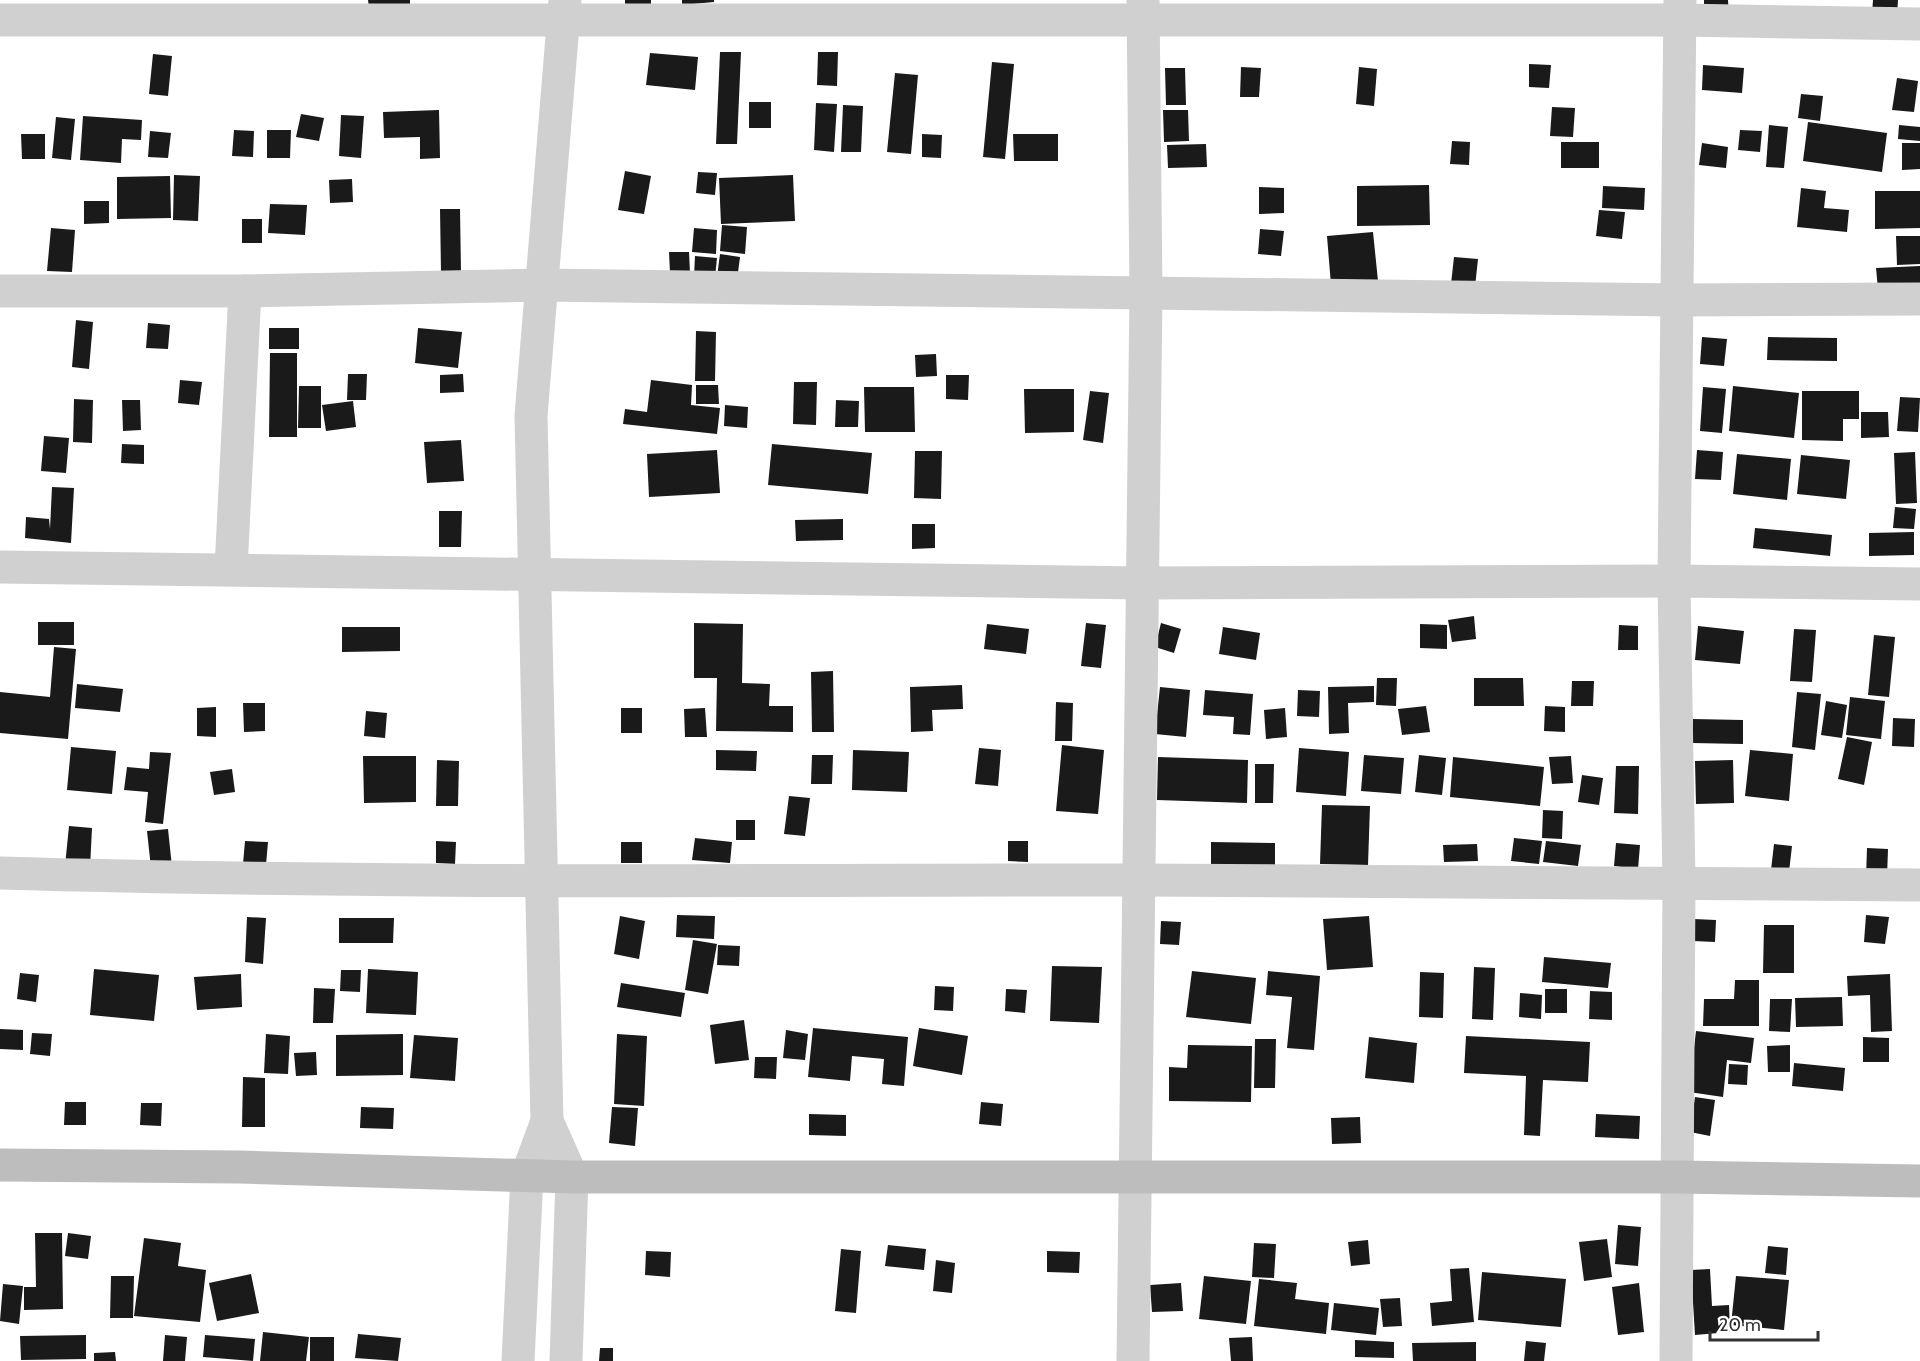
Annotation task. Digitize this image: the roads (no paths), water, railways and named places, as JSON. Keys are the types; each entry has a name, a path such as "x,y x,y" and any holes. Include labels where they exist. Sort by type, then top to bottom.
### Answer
{"street":[{"path":"518,1361 527,1174 547,1121 531,416 565,9"},
{"path":"0,20 565,9 1680,10 1920,24"},
{"path":"1676,1361 1679,1177 1679,883 1674,581 1679,300 1680,10"},
{"path":"1133,1361 1146,294 1143,11"},
{"path":"0,291 244,291 541,285 1679,300 1920,299"},
{"path":"231,569 244,291"},
{"path":"0,567 533,573 1142,584 1674,581 1920,584"},
{"path":"0,873 243,880 542,882 1139,880 1920,885"},
{"path":"547,1121 572,1177 566,1361"},
{"path":"0,1165 239,1167 572,1177 1679,1177 1920,1180"}]}
